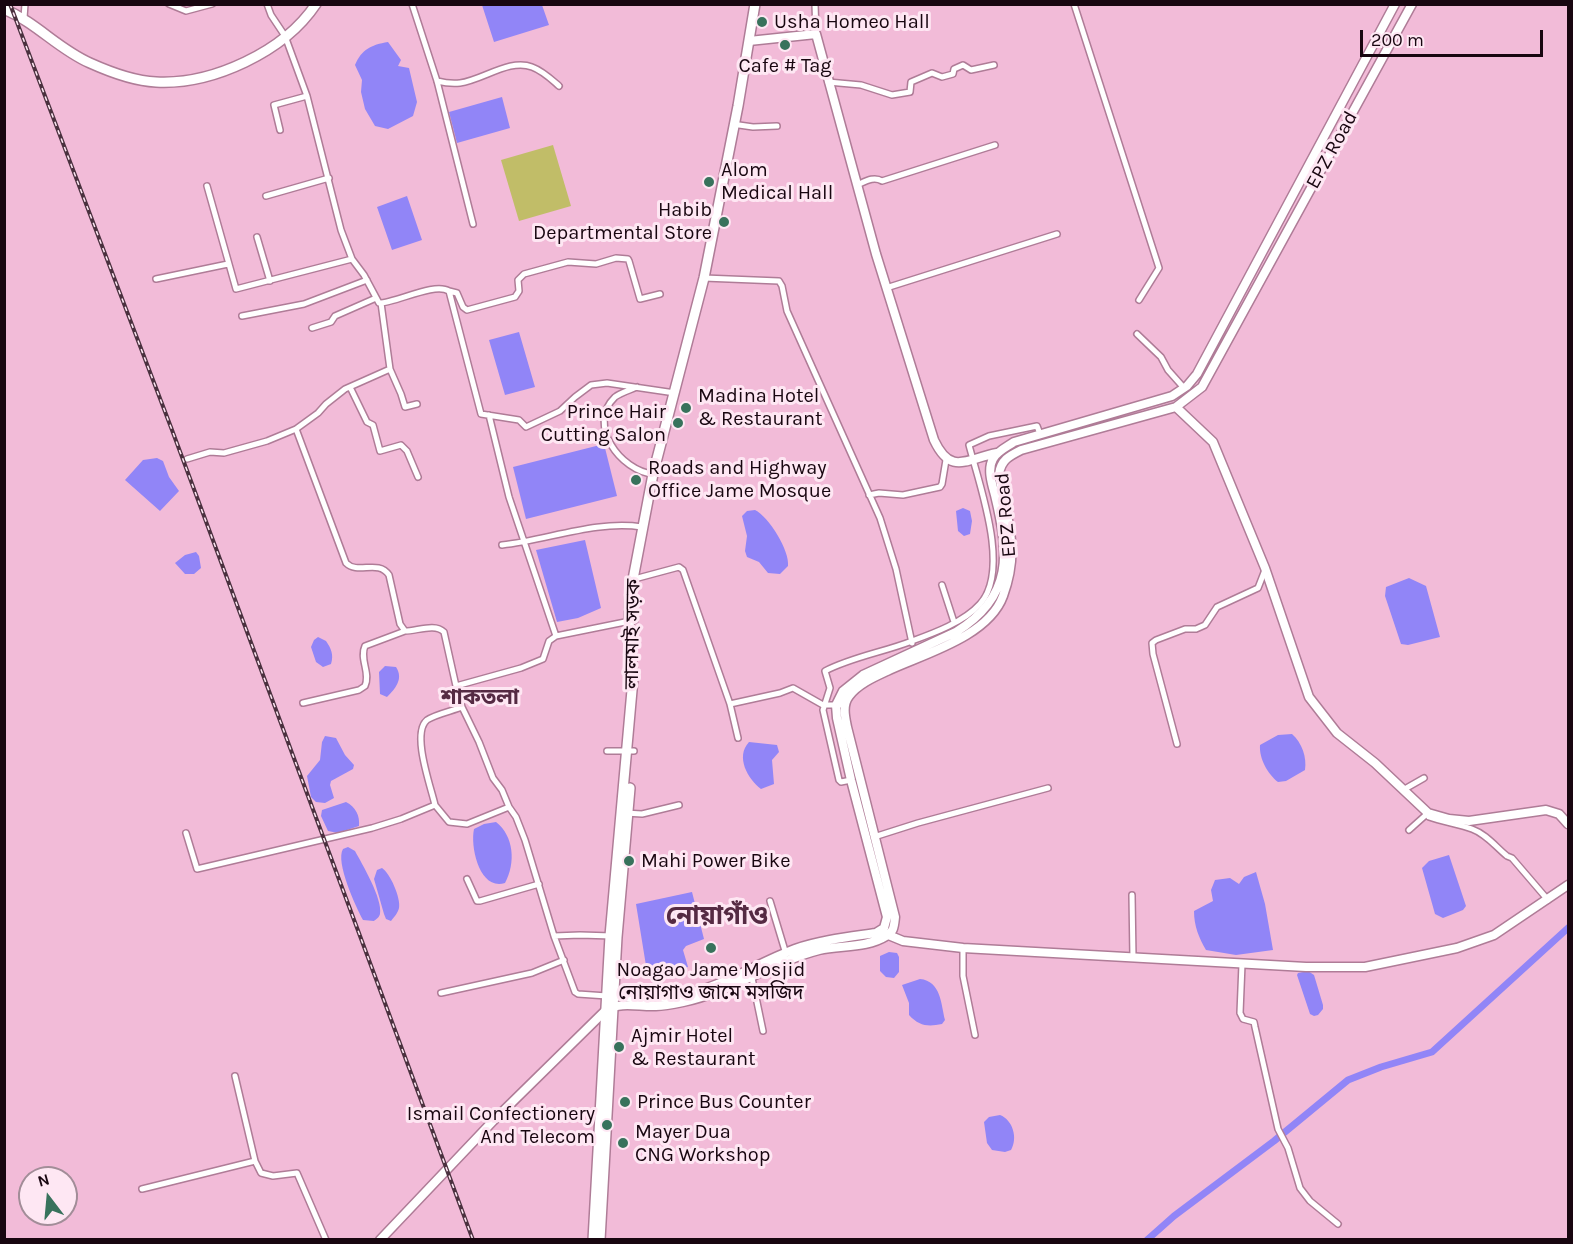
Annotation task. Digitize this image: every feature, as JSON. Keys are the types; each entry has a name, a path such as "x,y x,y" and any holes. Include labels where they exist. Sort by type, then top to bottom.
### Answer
{"main road":[{"path":"4,9 24,18 68,52 90,63 132,79 178,82 252,60 299,25 316,4"},
{"name":"লালমাই সড়ক","path":"593,1239 614,936 631,751 633,570 652,474 706,278 739,125 752,41 755,4"},
{"name":"লালমাই সড়ক","path":"706,278 761,4"},
{"name":"EPZ Road","path":"841,705 860,686 970,623 993,599 1004,567 1005,545 991,478 992,460 997,453 1014,442 1172,396 1184,388 1197,374 1395,4"},
{"name":"EPZ Road","path":"916,654 954,641 977,628 997,608 1010,568 1012,540 999,474 1000,465 1008,456 1022,450 1176,407 1205,383 1412,4"},
{"path":"752,41 816,34 886,288 934,440 946,460 955,462 997,453"},
{"name":"লালমাই সড়ক","path":"632,620 651,510 676,393"},
{"path":"1176,407 1213,442 1265,568 1308,697 1337,733 1375,763 1427,814 1469,821 1546,810 1559,814 1569,824"},
{"path":"380,1239 610,1002 684,998 735,980 787,957 877,941 884,933 894,930 895,917 874,837 851,780 837,718 841,705"},
{"path":"841,705 887,917 884,933"},
{"path":"884,933 903,941 963,948 1242,964 1365,967 1457,948 1494,935 1569,885"},
{"path":"735,980 752,978 787,957"},
{"name":"লালমাই সড়ক","path":"600,1239 610,1002"}],"street":[{"path":"24,18 25,4"},
{"path":"169,4 186,11 212,4"},
{"path":"267,4 271,15 285,36 307,96 341,230 352,259 381,303 390,369 405,407 417,405"},
{"path":"412,4 437,81 473,224"},
{"path":"815,4 816,34"},
{"path":"1074,4 1159,268 1139,300"},
{"path":"828,82 861,85 898,95 910,92 910,82 932,73 942,77 952,74 954,69 963,65 971,70 994,65"},
{"path":"437,81 449,84 462,83 504,69 531,66 544,73 559,86"},
{"path":"280,130 274,105 307,96"},
{"path":"739,125 777,126"},
{"path":"857,185 873,178 882,181 995,145"},
{"path":"266,196 329,178"},
{"path":"207,186 236,290 352,259"},
{"path":"886,288 1057,234"},
{"path":"257,237 270,281"},
{"path":"381,303 443,288 456,293 463,308 467,310 514,297 519,291 518,280 524,273 568,262 596,264 619,257 629,261 640,299 660,294"},
{"path":"156,279 228,264"},
{"path":"706,278 779,281 782,286 787,311 887,537 916,654"},
{"path":"242,315 304,304 367,280"},
{"path":"448,291 481,414 519,420 523,426 529,427 560,411 591,385 607,383 676,393"},
{"path":"312,328 331,322 335,316 376,298"},
{"path":"1137,334 1161,357 1168,370 1184,388"},
{"path":"187,459 210,452 224,453 267,441 296,429 350,387 390,369"},
{"path":"638,386 616,396 607,409 604,420 606,432 621,459 642,473 652,474"},
{"path":"350,387 367,422 373,425 380,451 401,445 407,451 418,477"},
{"path":"489,415 509,497 556,636"},
{"path":"851,780 841,782 839,780 823,705 830,688 826,670 912,641 954,622 981,603 991,583 993,568 991,533 969,445 989,436 1037,426 1040,434"},
{"path":"296,429 346,563 353,568 380,567 385,570 389,575 400,624 405,632"},
{"path":"869,495 903,495 940,488 946,460"},
{"path":"502,545 598,527 627,524 642,527"},
{"path":"638,578 682,567 730,704 738,738"},
{"path":"1177,744 1152,643 1156,639 1185,629 1205,626 1217,607 1258,588 1265,568"},
{"path":"942,585 954,622"},
{"path":"456,686 521,668 543,659 549,642 556,636 632,620"},
{"path":"303,703 359,690 365,686 367,675 363,650 365,646 405,632 440,628 444,632 462,707 493,778 502,790 508,807 516,817 574,992 610,1002"},
{"path":"730,704 793,688 823,705 841,705"},
{"path":"462,707 427,720 421,728 419,740 435,805 449,822 467,824 508,807"},
{"path":"607,751 631,751"},
{"path":"1403,790 1424,778"},
{"path":"874,837 1048,788"},
{"path":"625,813 642,814 679,804"},
{"path":"186,833 197,869 372,828 435,805"},
{"path":"1409,830 1427,814 1446,823 1472,829 1482,834 1512,858 1548,900"},
{"path":"468,879 477,901 539,884"},
{"path":"1132,895 1133,958"},
{"path":"770,901 787,957"},
{"path":"554,936 614,936"},
{"path":"963,948 963,976 975,1035"},
{"path":"441,993 532,973 564,960"},
{"path":"1242,964 1240,1013 1243,1019 1254,1022 1278,1129 1288,1148 1300,1188 1310,1201 1338,1224"},
{"path":"752,978 763,1031"},
{"path":"235,1076 255,1161 261,1173 266,1175 293,1172 300,1176 326,1239"},
{"path":"142,1190 255,1161"}],"shaded area":[{"path":"482,5 542,5 549,25 494,42"},
{"path":"388,42 401,60 398,66 409,68 417,102 413,116 388,129 375,126 365,109 361,92 362,80 355,65 368,49"},
{"path":"502,97 510,128 457,143 449,112"},
{"path":"553,145 571,206 519,221 501,160"},
{"path":"407,196 422,240 392,250 377,207"},
{"path":"519,332 535,387 505,395 489,340"},
{"path":"604,444 617,496 526,519 513,467"},
{"path":"157,458 163,461 169,477 179,491 160,511 125,480 143,460"},
{"path":"963,508 970,511 972,521 970,534 964,536 958,531 956,511"},
{"path":"755,510 772,527 786,552 788,566 780,574 768,573 759,562 747,557 745,551 747,536 742,516 747,511"},
{"path":"585,540 601,608 578,618 557,622 536,550"},
{"path":"196,552 201,568 194,574 185,574 175,563 185,555"},
{"path":"1409,578 1426,586 1440,637 1408,645 1401,644 1385,596 1386,587"},
{"path":"318,637 326,641 332,655 331,664 323,667 316,662 311,647"},
{"path":"385,666 396,667 399,676 395,687 387,697 380,694 379,672"},
{"path":"1292,734 1303,750 1305,770 1286,781 1278,782 1265,766 1260,745 1278,735"},
{"path":"325,736 336,738 345,755 354,765 353,769 331,781 334,798 325,803 316,802 311,797 307,776 320,760"},
{"path":"749,742 777,745 779,752 772,760 774,784 761,789 748,774 743,754"},
{"path":"346,802 357,812 359,826 338,833 328,831 321,816 322,810"},
{"path":"496,822 507,835 512,859 505,883 496,884 489,881 479,866 475,857 473,837 474,829"},
{"path":"348,847 355,851 378,900 380,914 374,921 363,920 347,885 341,855 343,849"},
{"path":"1449,855 1466,906 1463,910 1443,918 1435,914 1422,868 1429,861"},
{"path":"382,868 397,892 398,910 391,921 386,919 374,879 377,870"},
{"path":"1256,872 1265,904 1273,950 1236,955 1206,950 1197,932 1194,911 1213,901 1211,890 1215,880 1230,878 1239,884 1244,877"},
{"path":"692,892 704,939 686,946 683,950 688,967 648,978 636,904"},
{"path":"889,952 897,953 899,957 899,972 894,978 886,977 880,971 880,956"},
{"path":"1308,971 1314,975 1323,1005 1323,1009 1314,1016 1310,1014 1297,975"},
{"path":"920,979 932,984 939,994 945,1020 942,1024 924,1025 909,1015 909,1003 902,985"},
{"path":"1000,1115 1011,1125 1014,1135 1011,1150 1005,1152 992,1150 987,1143 984,1122 989,1117"}],"waterway":[{"path":"1147,1240 1174,1216 1274,1141 1348,1080 1381,1067 1432,1052 1568,928"}],"railway":[{"path":"10,4 172,430 473,1240"}],"place":[{"name":"Usha Homeo Hall","path":"762,22"},
{"name":"Cafe # Tag","path":"785,45"},
{"name":"Alom Medical Hall","path":"709,182"},
{"name":"Habib Departmental Store","path":"724,222"},
{"name":"Madina Hotel & Restaurant","path":"686,408"},
{"name":"Prince Hair Cutting Salon","path":"678,423"},
{"name":"Roads and Highway Office Jame Mosque","path":"636,480"},
{"name":"Mahi Power Bike","path":"629,861"},
{"name":"Noagao Jame Mosjid নোয়াগাও জামে মসজিদ","path":"711,948"},
{"name":"Ajmir Hotel & Restaurant","path":"619,1047"},
{"name":"Prince Bus Counter","path":"625,1102"},
{"name":"Ismail Confectionery And Telecom","path":"607,1125"},
{"name":"Mayer Dua CNG Workshop","path":"623,1143"}],"district":[{"name":"শাকতলা","path":"480,698"},
{"name":"নোয়াগাঁও","path":"717,917"}]}
